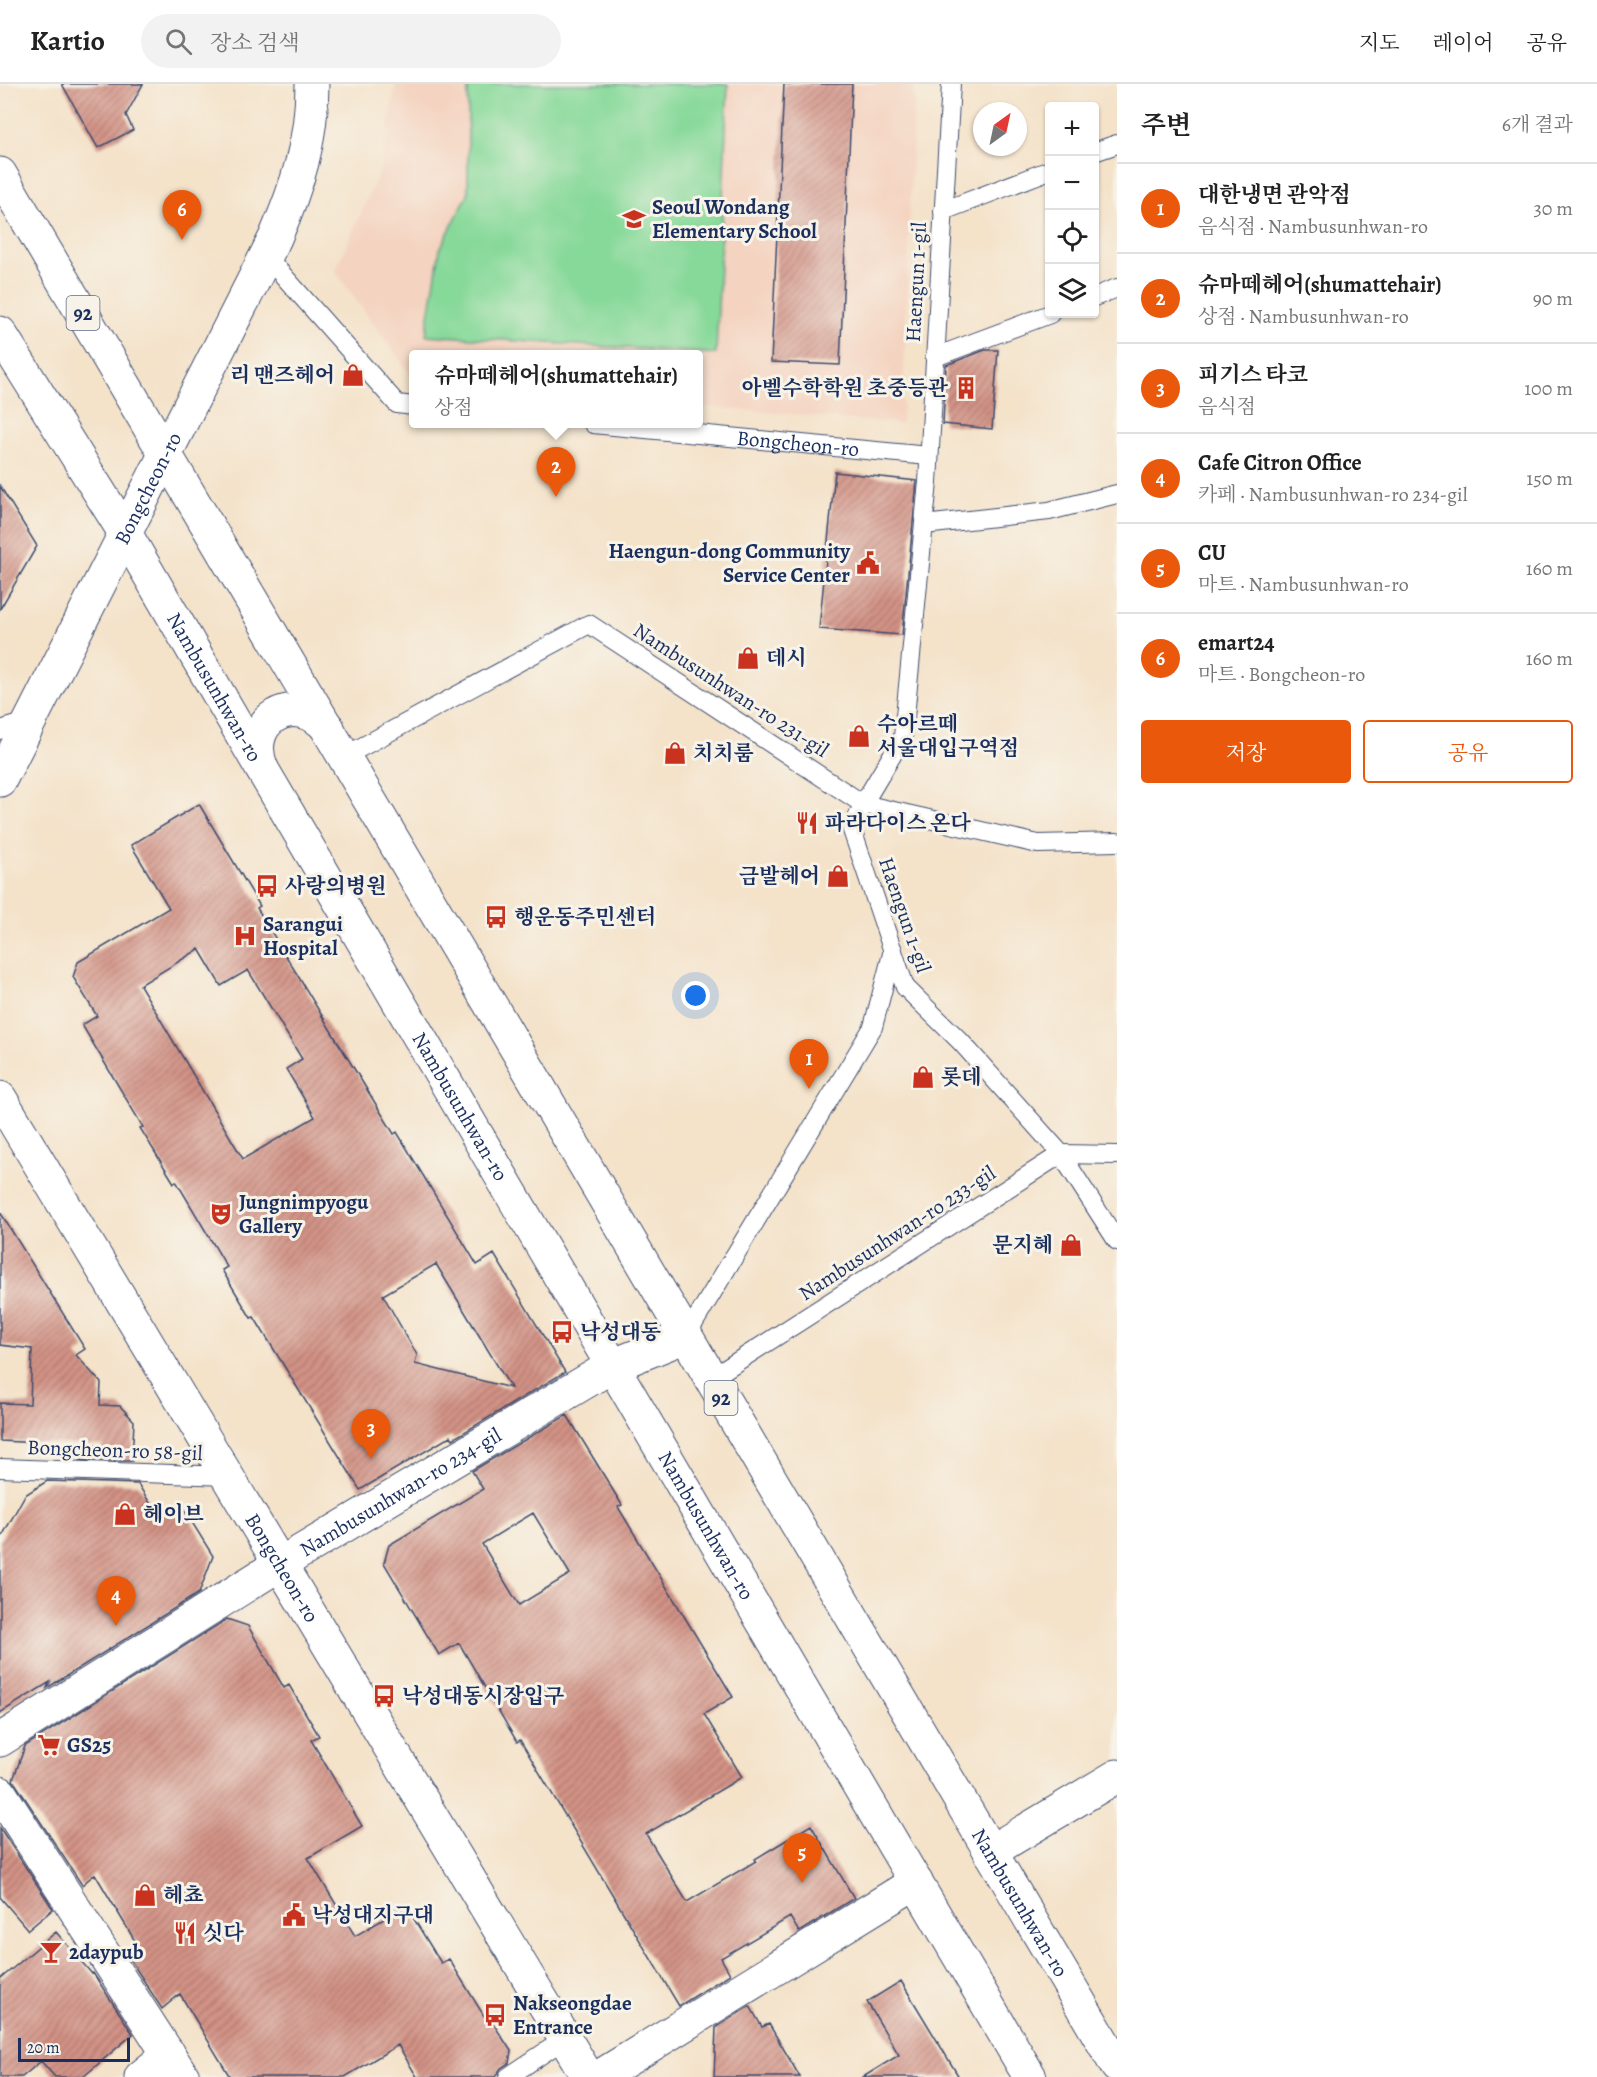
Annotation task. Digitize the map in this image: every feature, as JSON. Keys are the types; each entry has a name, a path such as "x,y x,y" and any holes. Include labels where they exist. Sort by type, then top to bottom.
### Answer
{"main road":[{"name":"Bongcheon-ro","path":"0,780 15,726 125,533 266,256 294,193 307,147 312,84"},
{"name":"Nambusunhwan-ro","path":"0,174 1117,2066"},
{"name":"Nambusunhwan-ro","path":"3,349 125,533 1030,2077"},
{"path":"262,769 257,757 256,745 259,734 266,723 276,715 287,711 299,710 311,713 321,720 337,742"},
{"name":"Bongcheon-ro","path":"0,1098 588,2077"},
{"name":"Nambusunhwan-ro 234-gil","path":"0,1740 280,1564 612,1366 686,1336"},
{"path":"990,1852 1117,1776"},
{"path":"0,1793 176,2065 141,2077"},
{"path":"599,2077 916,1882"}],"lane":[{"name":"Haengun 1-gil","path":"951,84 924,525 903,737 863,804 852,830 905,987 961,1042 1061,1154 1117,1241"},
{"path":"1099,151 1117,144"},
{"name":"Haengun 1-gil","path":"943,211 1045,172"},
{"path":"266,256 397,404 409,405"},
{"path":"1099,295 1117,288"},
{"name":"Haengun 1-gil","path":"935,357 1045,316"},
{"name":"Bongcheon-ro","path":"644,428 929,456"},
{"path":"924,525 1049,511 1117,494"},
{"name":"Nambusunhwan-ro 231-gil","path":"337,742 589,624 863,804 1038,844 1117,842"},
{"path":"686,1336 873,1027 893,950"},
{"path":"1061,1154 1117,1155"},
{"name":"Nambusunhwan-ro 233-gil","path":"710,1379 1061,1154"},
{"name":"Bongcheon-ro 58-gil","path":"0,1468 228,1476"},
{"path":"508,2077 566,2038"}],"shaded area":[{"name":"Seoul Wondang Elementary School","path":"396,84 915,84 902,424 703,406 703,350 409,350 409,373 335,271 381,168"}],"green space":[{"path":"468,84 728,84 716,354 703,353 703,350 655,350 426,335 440,249 468,194"}],"building":[{"path":"62,84 143,84 126,115 133,130 98,148"},
{"path":"784,84 852,84 840,365 771,362"},
{"name":"아벨수학학원 초중등관","path":"985,350 998,350 992,429 943,424 946,365"},
{"path":"835,472 917,481 902,635 819,629"},
{"path":"0,486 37,546 0,609"},
{"path":"199,804 260,906 257,908 394,1134 397,1132 477,1265 494,1254 565,1372 453,1439 451,1436 360,1490 254,1317 251,1318 222,1270 227,1267 176,1181 174,1183 140,1128 143,1127 82,1025 97,1016 73,977 78,962 169,908 131,845","holes":["199,949 221,986 248,970 302,1059 286,1069 315,1117 243,1159 140,985","436,1264 477,1332 511,1388 415,1364 417,1355 383,1295"]},
{"path":"0,1212 85,1349 76,1355 101,1383 100,1405 120,1406 134,1421 132,1461 81,1460 104,1446 0,1441 0,1403 30,1404 32,1349 0,1345"},
{"path":"567,1415 622,1505 618,1507 733,1697 704,1714 742,1777 646,1834 687,1902 811,1825 854,1898 799,1932 790,1917 721,1958 730,1974 679,2006 520,1740 517,1742 459,1643 439,1655 384,1563 389,1545 483,1489 472,1471","holes":["533,1513 570,1574 519,1605 482,1544"]},
{"path":"47,1481 138,1484 158,1516 180,1503 213,1556 199,1593 47,1688 50,1682 0,1713 0,1540 25,1495"},
{"path":"227,1619 248,1626 284,1688 289,1685 319,1736 311,1740 362,1826 308,1858 355,1936 406,1906 441,1963 449,1959 484,2016 487,2014 511,2051 509,2063 501,2068 495,2077 417,2077 398,2045 345,2077 230,2077 180,1994 162,2009 126,1953 138,1946 95,1874 82,1885 13,1780 25,1746"},
{"path":"0,1828 53,1909 28,1930 0,1897"},
{"path":"56,1932 93,1973 133,2034 83,2077 55,2077 41,2061 22,2077 0,2077 0,1979"},
{"path":"901,1981 959,2077 863,2077 899,2055 867,2002"},
{"path":"750,2006 762,2027 769,2024 800,2077 714,2077 716,2027"}],"place":[{"name":"Seoul Wondang Elementary School","path":"634,219"},
{"name":"emart24","path":"182,240"},
{"name":"리 맨즈헤어","path":"353,375"},
{"name":"아벨수학학원 초중등관","path":"966,388"},
{"name":"슈마떼헤어(shumattehair)","path":"556,497"},
{"name":"Haengun-dong Community Service Center","path":"868,563"},
{"name":"데시","path":"748,658"},
{"name":"수아르떼 서울대입구역점","path":"859,736"},
{"name":"치치룸","path":"675,753"},
{"name":"파라다이스 온다","path":"807,823"},
{"name":"금발헤어","path":"838,876"},
{"name":"사랑의병원","path":"267,886"},
{"name":"행운동주민센터","path":"496,917"},
{"name":"Sarangui Hospital","path":"245,936"},
{"name":"롯데","path":"923,1077"},
{"name":"대한냉면 관악점","path":"809,1089"},
{"name":"Jungnimpyogu Gallery","path":"221,1214"},
{"name":"문지혜","path":"1071,1245"},
{"name":"낙성대동","path":"562,1332"},
{"name":"피기스 타코","path":"371,1459"},
{"name":"헤이브","path":"125,1514"},
{"name":"Cafe Citron Office","path":"116,1626"},
{"name":"낙성대동시장입구","path":"384,1696"},
{"name":"GS25","path":"49,1745"},
{"name":"CU","path":"802,1883"},
{"name":"헤쵸","path":"145,1895"},
{"name":"낙성대지구대","path":"294,1915"},
{"name":"싯다","path":"185,1933"},
{"name":"2daypub","path":"51,1952"},
{"name":"Nakseongdae Entrance","path":"495,2015"}]}
